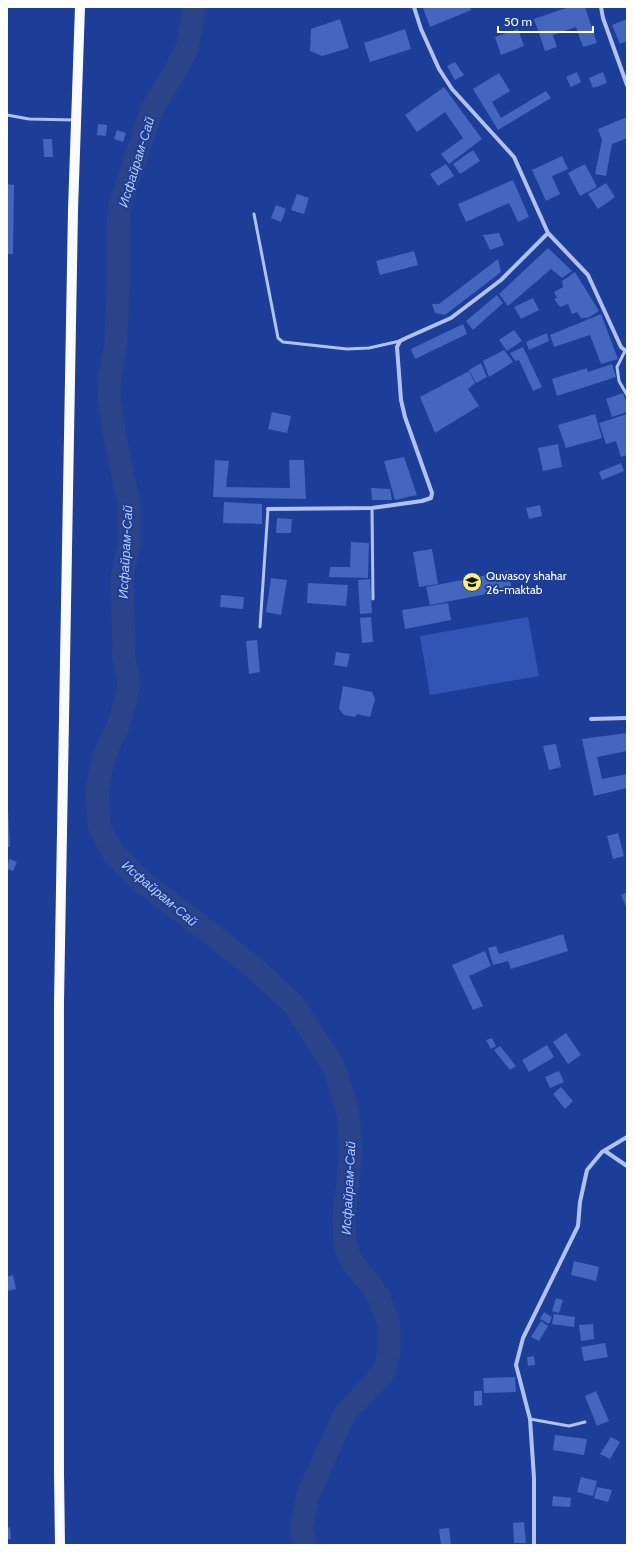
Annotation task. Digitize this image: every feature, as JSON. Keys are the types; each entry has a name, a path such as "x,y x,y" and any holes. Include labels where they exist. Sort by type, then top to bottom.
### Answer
{"main road":[{"path":"60,1545 59,1002 72,210 80,7"}],"street":[{"path":"414,7 421,29 439,69 452,89 514,157 548,233 588,275 621,347 626,352"},
{"path":"601,7 603,18 627,85"},
{"path":"268,509 372,508 422,501 431,498 432,493 405,417 401,400 397,347 400,341 451,318 501,280 548,233"},
{"path":"591,719 627,718"},
{"path":"534,1545 534,1478 530,1420 516,1365 523,1338 578,1226 580,1202 587,1170 605,1151 627,1137"},
{"path":"605,1151 627,1166"}],"lane":[{"path":"7,115 29,119 76,120"},
{"path":"254,214 278,338 283,342 348,349 369,348 400,341"},
{"path":"626,352 617,367 619,381 627,395"},
{"path":"372,508 373,599"},
{"path":"260,627 268,509"},
{"path":"530,1420 569,1426 585,1422"}],"shaded area":[{"path":"528,617 539,676 430,695 420,636"}],"building":[{"path":"470,7 471,10 430,27 423,8"},
{"path":"569,7 585,7 597,43 583,47 576,27 553,35 557,47 545,51 534,19"},
{"path":"340,19 349,48 322,56 310,51 311,29"},
{"path":"627,19 627,41 620,44 612,25"},
{"path":"405,29 411,49 370,62 364,43"},
{"path":"518,29 524,46 501,55 495,37"},
{"path":"455,62 464,75 455,80 447,66"},
{"path":"577,72 581,82 571,87 566,77"},
{"path":"603,72 607,83 593,88 589,78"},
{"path":"499,73 510,91 492,102 501,118 546,91 551,98 498,130 473,89"},
{"path":"444,87 482,139 449,164 441,154 463,138 445,112 417,132 405,115"},
{"path":"627,117 627,138 612,144 606,176 595,174 602,140 598,129"},
{"path":"98,124 107,125 106,136 97,135"},
{"path":"117,130 126,133 123,142 114,139"},
{"path":"43,139 52,139 53,157 44,157"},
{"path":"473,150 480,161 460,174 453,164"},
{"path":"562,156 568,169 552,176 560,194 546,201 532,170"},
{"path":"446,164 454,176 438,186 430,174"},
{"path":"585,164 597,187 580,196 568,173"},
{"path":"513,180 529,217 518,222 509,203 466,222 458,204"},
{"path":"606,183 615,197 598,209 588,194"},
{"path":"7,184 14,185 13,254 7,254"},
{"path":"297,194 309,198 304,214 291,210"},
{"path":"276,205 286,209 281,222 271,218"},
{"path":"499,233 504,245 490,250 483,235"},
{"path":"548,248 572,271 562,278 551,269 508,306 499,294"},
{"path":"414,251 418,265 380,275 376,261"},
{"path":"498,259 501,272 445,315 435,313 432,304 439,304"},
{"path":"575,272 599,311 588,318 581,318 577,312 572,314 568,304 560,307 554,299 557,298 554,292 563,287 562,281"},
{"path":"497,295 503,303 473,330 466,321"},
{"path":"533,298 539,310 521,319 514,307"},
{"path":"601,314 618,359 601,364 590,335 554,347 550,335"},
{"path":"463,324 467,334 415,359 411,349"},
{"path":"514,330 522,341 507,351 499,340"},
{"path":"547,333 549,341 529,350 526,342"},
{"path":"523,347 542,387 533,391 519,360 515,361 510,353"},
{"path":"504,350 513,362 489,377 483,361"},
{"path":"481,363 487,377 476,383 469,370"},
{"path":"612,364 616,377 557,396 552,379 587,368 588,372"},
{"path":"469,371 475,383 468,389 479,406 435,433 420,397"},
{"path":"623,393 627,404 627,412 612,417 606,399"},
{"path":"272,412 291,416 287,433 268,429"},
{"path":"595,414 602,438 566,448 558,425"},
{"path":"627,414 627,455 621,457 616,441 606,444 599,423"},
{"path":"558,444 562,467 543,471 538,448"},
{"path":"404,457 417,495 395,500 384,461"},
{"path":"215,460 229,461 226,487 290,488 289,460 304,460 306,499 213,497"},
{"path":"621,463 624,471 602,480 599,472"},
{"path":"371,488 390,489 392,500 372,500"},
{"path":"224,502 262,504 262,524 223,523"},
{"path":"540,505 542,516 529,519 526,508"},
{"path":"277,518 292,519 291,533 276,533"},
{"path":"351,542 369,543 368,578 329,577 330,567 350,567"},
{"path":"432,549 438,584 419,587 413,552"},
{"path":"508,571 512,589 430,605 426,587"},
{"path":"271,578 287,580 281,615 266,612"},
{"path":"370,579 372,613 360,614 358,580"},
{"path":"308,583 348,585 346,606 307,603"},
{"path":"221,595 244,597 243,609 220,607"},
{"path":"448,603 451,620 405,629 402,610"},
{"path":"371,617 373,642 362,643 360,618"},
{"path":"257,640 260,672 249,674 246,641"},
{"path":"336,652 350,654 347,667 334,665"},
{"path":"343,686 372,692 375,699 370,717 357,714 355,717 344,715 339,709"},
{"path":"627,733 627,751 597,757 602,779 627,774 627,788 594,796 582,739"},
{"path":"556,744 561,767 549,770 543,746"},
{"path":"8,808 10,847 7,847"},
{"path":"618,833 624,856 613,859 607,836"},
{"path":"9,859 17,862 13,871 7,869"},
{"path":"627,892 627,909 621,895"},
{"path":"563,934 568,951 511,969 508,961 493,965 488,948 496,946 499,954"},
{"path":"485,951 491,966 469,976 483,1006 473,1010 452,965"},
{"path":"566,1033 581,1055 568,1064 553,1042"},
{"path":"492,1038 496,1046 491,1049 486,1040"},
{"path":"547,1045 554,1057 529,1072 522,1060"},
{"path":"500,1046 516,1066 510,1070 494,1050"},
{"path":"559,1071 564,1082 550,1088 545,1077"},
{"path":"561,1087 573,1101 565,1109 553,1094"},
{"path":"574,1261 599,1267 596,1281 571,1275"},
{"path":"13,1275 16,1289 7,1291 7,1277"},
{"path":"556,1298 563,1300 559,1313 552,1311"},
{"path":"544,1312 552,1317 549,1324 540,1319"},
{"path":"554,1314 575,1317 574,1327 552,1324"},
{"path":"541,1321 548,1326 539,1341 531,1337"},
{"path":"593,1324 594,1339 581,1341 579,1325"},
{"path":"605,1343 608,1357 584,1361 581,1347"},
{"path":"534,1356 535,1365 528,1366 527,1357"},
{"path":"515,1377 516,1392 484,1393 483,1378"},
{"path":"474,1391 482,1391 482,1405 474,1406"},
{"path":"596,1391 609,1421 597,1426 585,1396"},
{"path":"555,1435 587,1439 584,1455 553,1450"},
{"path":"611,1437 620,1442 610,1459 600,1454"},
{"path":"581,1477 597,1481 593,1496 577,1492"},
{"path":"597,1487 612,1490 608,1502 594,1498"},
{"path":"553,1496 571,1498 570,1507 552,1506"},
{"path":"524,1522 526,1543 514,1543 513,1523"},
{"path":"10,1527 11,1539 7,1539 7,1528"},
{"path":"449,1528 451,1545 441,1545 439,1529"}],"waterway":[{"name":"Исфайрам-Сай","path":"193,7 193,16 187,48 152,109 120,204 118,228 116,342 110,376 109,398 114,432 129,504 129,546 122,578 124,659 129,683 118,726 104,756 97,789 99,826 113,853 142,882 253,967 294,1005 334,1067 348,1112 351,1150 344,1219 345,1246 354,1265 379,1297 389,1325 389,1352 384,1372 345,1413 308,1495 301,1528 305,1545"}],"place":[{"name":"Quvasoy shahar 26-maktab","path":"472,582"}]}
